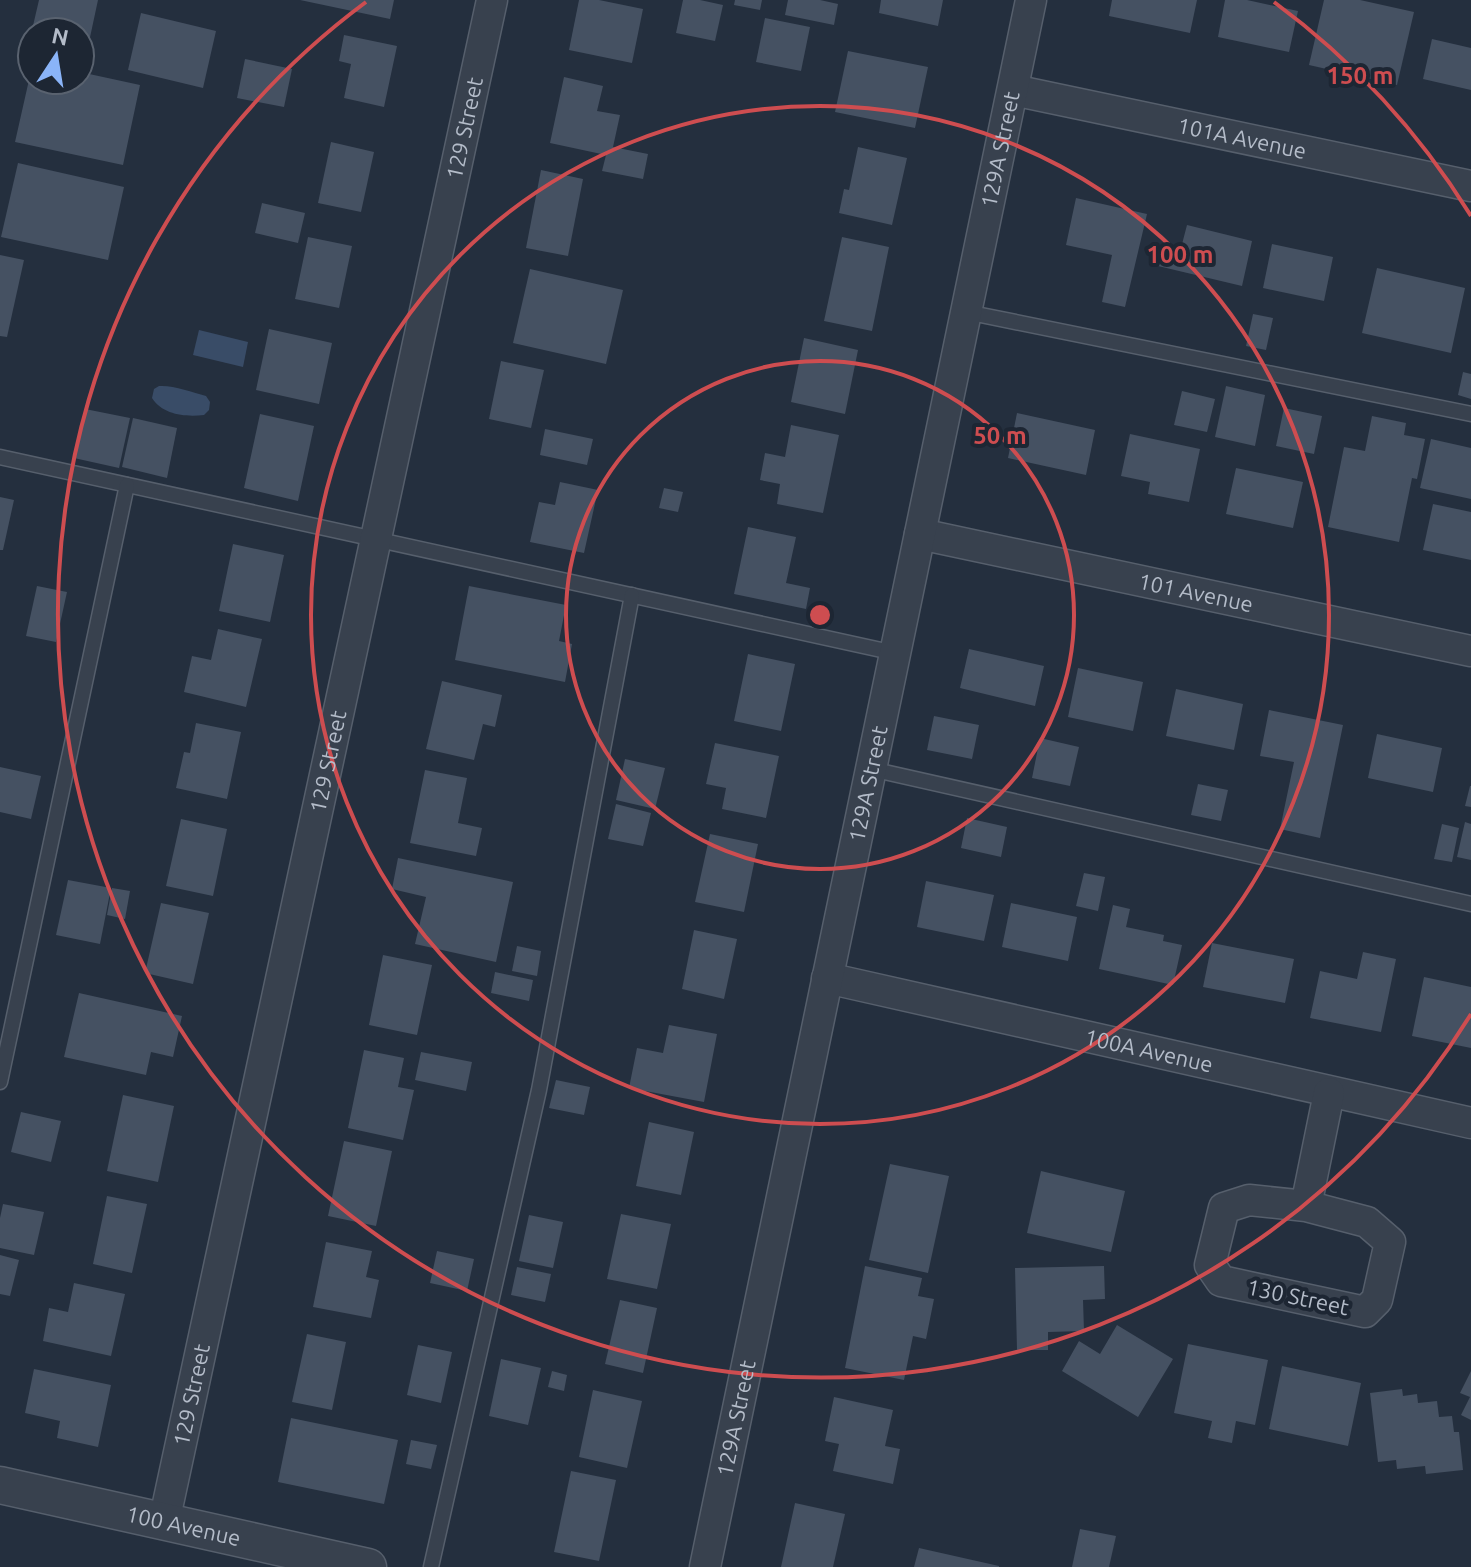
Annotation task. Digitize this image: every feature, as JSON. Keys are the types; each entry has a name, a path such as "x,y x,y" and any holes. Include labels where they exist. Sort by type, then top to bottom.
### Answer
{"street":[{"name":"129 Street","path":"164,1522 492,0"},
{"name":"129A Street","path":"705,1567 1031,0"},
{"name":"101A Avenue","path":"1013,90 1471,186"},
{"name":"101 Avenue","path":"920,534 1471,651"},
{"name":"100A Avenue","path":"827,978 1471,1123"},
{"path":"1306,1206 1329,1093"},
{"name":"130 Street","path":"1249,1200 1306,1206 1367,1222 1390,1242 1377,1300 1365,1312 1221,1281 1210,1265 1224,1208 1249,1200"},
{"name":"100 Avenue","path":"0,1485 368,1567"}],"lane":[{"path":"966,312 1471,414"},
{"path":"0,457 895,653"},
{"path":"0,1082 127,485"},
{"path":"431,1567 539,1090 632,595"},
{"path":"871,769 1471,904"}],"water":[{"path":"199,330 248,342 243,367 193,355"},
{"path":"159,386 206,396 210,402 209,410 197,416 168,411 152,398 154,389"}],"building":[{"path":"39,0 98,0 95,16 35,16"},
{"path":"300,0 394,0 390,19"},
{"path":"579,0 599,0 643,9 632,63 569,50"},
{"path":"683,0 723,5 715,41 676,33"},
{"path":"735,0 762,0 760,10 734,5"},
{"path":"788,0 820,0 838,4 834,25 785,15"},
{"path":"881,0 943,0 938,26 879,13"},
{"path":"1112,0 1197,0 1190,33 1109,16"},
{"path":"1225,0 1247,0 1298,11 1289,52 1218,37"},
{"path":"1324,0 1360,0 1414,12 1397,85 1309,65"},
{"path":"141,13 216,31 203,88 128,70"},
{"path":"765,18 810,27 801,71 756,62"},
{"path":"344,35 397,46 384,107 344,98 351,64 339,61"},
{"path":"1432,39 1471,48 1471,90 1423,79"},
{"path":"848,51 928,67 915,128 835,112"},
{"path":"245,59 292,69 284,107 237,98"},
{"path":"96,75 140,85 123,165 15,142 25,96 96,96"},
{"path":"564,77 603,86 597,111 620,115 613,147 648,154 643,179 602,171 606,155 550,143"},
{"path":"331,142 374,152 361,212 318,203"},
{"path":"858,147 907,158 892,225 839,213 844,189 849,190"},
{"path":"18,163 124,187 108,260 1,237"},
{"path":"541,170 583,179 568,256 526,248"},
{"path":"1076,198 1147,214 1125,307 1102,302 1112,255 1066,245"},
{"path":"262,203 305,213 298,243 255,233"},
{"path":"1187,225 1252,241 1242,286 1158,266 1163,244 1181,248"},
{"path":"308,237 352,246 339,308 295,299"},
{"path":"842,237 889,247 872,331 824,321"},
{"path":"1272,244 1333,257 1324,301 1263,288"},
{"path":"0,255 24,260 7,337 0,336"},
{"path":"1377,268 1465,288 1451,353 1362,333"},
{"path":"530,269 623,290 606,364 513,343"},
{"path":"1253,314 1273,318 1266,350 1246,346"},
{"path":"269,329 332,343 319,404 256,390"},
{"path":"804,338 858,350 845,414 791,402"},
{"path":"501,361 544,370 531,428 489,419"},
{"path":"1463,372 1471,374 1471,399 1458,395"},
{"path":"1226,386 1265,395 1255,446 1215,437"},
{"path":"1182,391 1215,399 1207,432 1174,425"},
{"path":"1284,408 1322,416 1314,454 1276,446"},
{"path":"85,409 130,418 119,468 74,458"},
{"path":"1017,413 1095,430 1086,475 1008,458"},
{"path":"260,414 314,426 298,501 244,488"},
{"path":"1372,416 1406,423 1404,435 1425,439 1417,479 1412,478 1399,542 1328,527 1344,447 1365,451"},
{"path":"133,418 177,428 167,478 122,467"},
{"path":"791,425 839,435 823,513 777,504 780,484 760,480 765,453 785,457"},
{"path":"545,429 593,439 587,465 540,455"},
{"path":"1130,434 1200,449 1189,502 1148,494 1150,482 1121,476"},
{"path":"1431,439 1471,448 1471,499 1420,488"},
{"path":"1236,468 1303,482 1293,528 1226,514"},
{"path":"560,482 598,490 584,553 530,542 539,502 555,505"},
{"path":"664,488 683,492 678,512 659,508"},
{"path":"0,497 14,500 3,550 0,550"},
{"path":"1433,504 1471,512 1471,560 1423,550"},
{"path":"748,527 796,537 786,583 810,588 806,609 734,594"},
{"path":"233,544 284,555 270,622 219,611"},
{"path":"37,586 67,592 56,642 26,636"},
{"path":"469,586 566,605 559,641 572,644 565,682 455,660"},
{"path":"218,629 262,639 246,707 184,692 192,656 211,660"},
{"path":"969,649 1044,666 1035,706 960,688"},
{"path":"748,654 795,664 781,731 734,721"},
{"path":"1078,668 1143,682 1133,731 1068,717"},
{"path":"442,681 502,695 495,727 483,724 474,760 426,749"},
{"path":"1176,689 1243,704 1234,750 1166,736"},
{"path":"1269,710 1343,725 1320,838 1280,829 1294,762 1260,756"},
{"path":"934,716 979,725 972,759 927,750"},
{"path":"196,723 241,732 227,799 176,788 184,752 190,753"},
{"path":"1377,734 1442,748 1433,792 1368,778"},
{"path":"1040,738 1079,747 1070,786 1032,778"},
{"path":"715,743 779,756 766,818 722,809 726,788 706,784"},
{"path":"625,759 665,768 655,809 616,800"},
{"path":"0,767 41,776 31,819 0,812"},
{"path":"425,770 467,778 458,823 482,828 476,856 410,843"},
{"path":"1198,784 1228,790 1221,821 1191,815"},
{"path":"1471,786 1471,807 1465,806"},
{"path":"616,804 651,813 643,846 608,839"},
{"path":"967,818 1007,827 1001,857 961,848"},
{"path":"181,819 227,829 213,896 166,886"},
{"path":"1465,822 1471,824 1471,860 1457,857"},
{"path":"1442,824 1459,828 1452,862 1434,859"},
{"path":"710,834 758,844 744,912 695,902"},
{"path":"398,858 513,882 496,962 415,944 426,897 392,889"},
{"path":"1084,873 1105,877 1098,911 1076,906"},
{"path":"68,880 111,888 100,944 56,935"},
{"path":"926,881 994,895 984,941 917,927"},
{"path":"112,888 130,891 125,919 107,915"},
{"path":"161,903 209,913 193,984 145,973"},
{"path":"1011,903 1077,917 1068,961 1002,947"},
{"path":"1113,905 1130,909 1126,927 1164,935 1163,941 1182,945 1173,985 1099,969"},
{"path":"694,930 737,939 724,999 682,989"},
{"path":"1212,943 1294,959 1285,1003 1203,987"},
{"path":"517,946 541,951 537,976 512,971"},
{"path":"1363,952 1396,959 1381,1032 1310,1018 1320,971 1357,979"},
{"path":"383,955 432,965 417,1035 369,1025"},
{"path":"495,972 533,980 529,1001 491,993"},
{"path":"1424,977 1471,987 1471,1048 1412,1036"},
{"path":"79,993 182,1016 173,1057 151,1052 146,1075 64,1057"},
{"path":"669,1025 717,1034 704,1102 629,1088 637,1048 663,1053"},
{"path":"364,1050 404,1058 398,1087 414,1090 403,1140 348,1128"},
{"path":"421,1052 472,1062 466,1091 415,1080"},
{"path":"556,1080 590,1087 584,1115 549,1108"},
{"path":"123,1095 174,1106 158,1182 107,1171"},
{"path":"21,1112 61,1121 51,1162 11,1152"},
{"path":"649,1122 694,1132 681,1195 636,1186"},
{"path":"344,1141 392,1151 376,1226 328,1216"},
{"path":"890,1164 949,1176 928,1273 869,1260"},
{"path":"1041,1171 1125,1191 1111,1252 1027,1233"},
{"path":"107,1196 147,1204 132,1273 93,1264"},
{"path":"3,1204 44,1212 34,1255 0,1248"},
{"path":"621,1214 671,1224 657,1289 607,1279"},
{"path":"529,1215 563,1222 553,1268 519,1261"},
{"path":"326,1242 372,1251 366,1277 379,1280 371,1318 313,1307"},
{"path":"437,1251 474,1259 467,1291 430,1283"},
{"path":"0,1255 19,1260 10,1296 0,1294"},
{"path":"865,1266 922,1278 918,1296 934,1299 926,1339 913,1336 904,1380 845,1368"},
{"path":"1104,1266 1105,1299 1083,1300 1084,1331 1048,1332 1048,1350 1017,1350 1015,1268"},
{"path":"517,1267 551,1274 545,1302 511,1295"},
{"path":"74,1283 125,1294 111,1356 43,1341 49,1308 68,1312"},
{"path":"620,1300 657,1308 643,1373 605,1364"},
{"path":"1117,1325 1173,1359 1138,1417 1062,1371 1079,1341 1100,1354"},
{"path":"307,1334 346,1342 332,1410 292,1402"},
{"path":"1188,1344 1268,1360 1255,1425 1236,1421 1232,1443 1208,1438 1212,1421 1174,1413"},
{"path":"418,1345 452,1352 441,1403 407,1395"},
{"path":"501,1359 541,1368 528,1425 489,1416"},
{"path":"1282,1366 1361,1383 1348,1446 1269,1429"},
{"path":"34,1369 111,1385 98,1447 57,1438 60,1421 25,1413"},
{"path":"552,1371 567,1375 564,1391 548,1387"},
{"path":"1471,1371 1471,1420 1461,1415 1470,1397 1460,1393"},
{"path":"1402,1389 1403,1396 1417,1394 1418,1403 1437,1401 1439,1417 1452,1416 1454,1432 1459,1432 1463,1470 1426,1474 1425,1466 1397,1469 1396,1460 1378,1462 1370,1393"},
{"path":"593,1390 642,1401 627,1468 579,1457"},
{"path":"834,1397 893,1410 885,1446 900,1449 893,1484 833,1471 839,1444 825,1441"},
{"path":"291,1418 398,1440 384,1504 278,1482"},
{"path":"411,1440 437,1445 431,1469 406,1464"},
{"path":"571,1471 616,1480 599,1561 554,1552"},
{"path":"795,1503 845,1514 833,1567 781,1567"},
{"path":"1080,1529 1116,1536 1109,1567 1072,1567"},
{"path":"919,1548 999,1566 999,1567 914,1567"}]}
